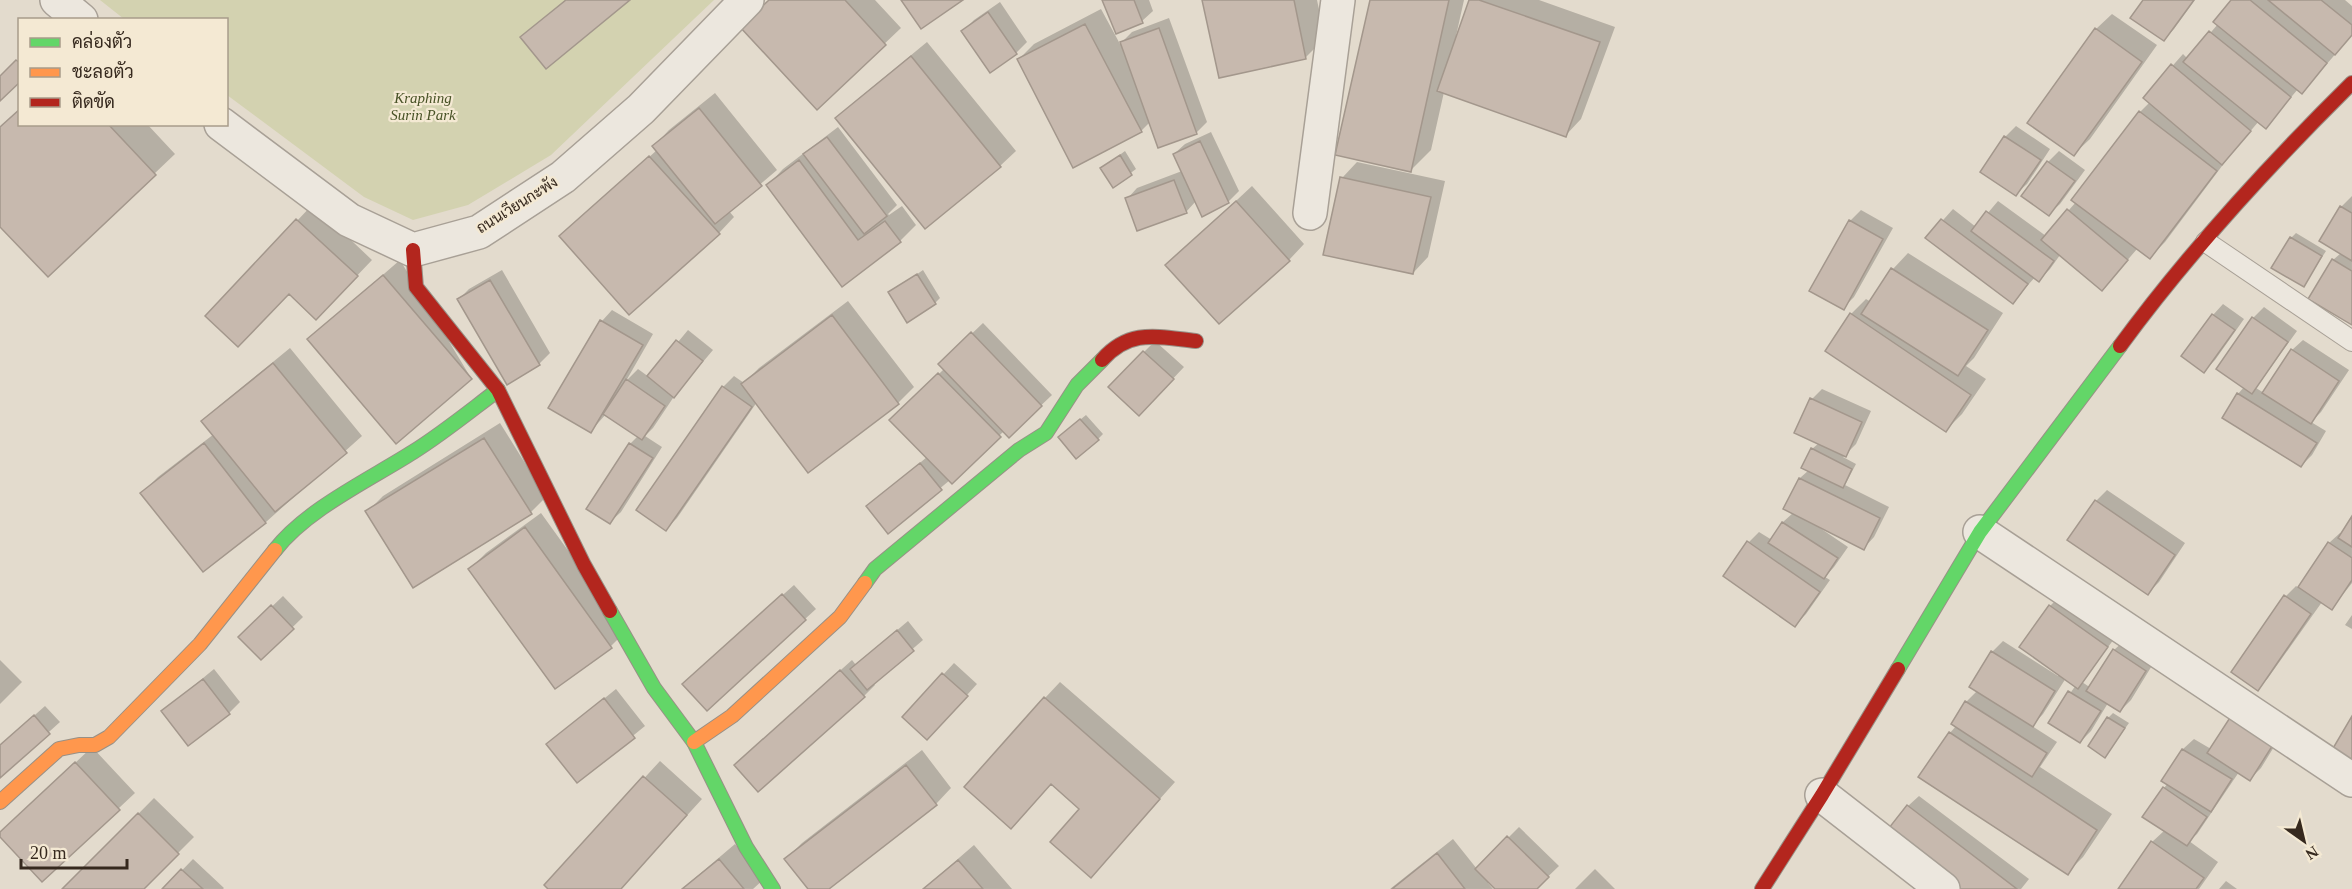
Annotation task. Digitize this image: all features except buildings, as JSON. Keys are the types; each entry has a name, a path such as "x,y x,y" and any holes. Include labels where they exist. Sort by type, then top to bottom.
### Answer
{"street":[{"path":"57,0 79,18"},
{"name":"ถนนเวียนกะพัง","path":"413,250 479,232 563,177 641,109 747,0"},
{"path":"1310,213 1338,0"},
{"path":"1762,889 1822,795 1980,532 2147,309 2287,147 2352,83"},
{"path":"224,126 349,220 413,250 416,287 498,390 590,575 654,688 694,742 746,847 773,889"},
{"path":"694,742 732,716 840,617 875,569 1019,450 1046,433 1077,385 1113,348 1145,334 1196,341"},
{"path":"0,802 59,749 95,745 109,736 200,644 283,539 338,496 415,451 498,390"},
{"path":"1980,532 2352,780"},
{"path":"1822,795 1943,889"}],"lane":[{"path":"2206,242 2352,341"}],"green space":[{"name":"Kraphing Surin Park","path":"100,0 714,0 551,155 468,205 413,220 364,197 228,96 228,18 123,18"}],"traffic: fast":[{"path":"1898,669 1980,532 2120,346"},
{"path":"865,583 875,569 1019,450 1046,433 1077,385 1102,360"},
{"path":"275,550 288,535 321,508 424,445 498,390"},
{"path":"610,611 654,688 694,742 746,847 773,889"}],"traffic: slow":[{"path":"0,802 59,749 95,745 109,737 200,644 275,550"},
{"path":"694,742 732,716 840,617 865,583"}],"traffic: jam":[{"path":"2120,346 2146,311 2231,210 2290,145 2352,83"},
{"path":"413,250 416,287 498,390 584,565 610,611"},
{"path":"1102,360 1123,343 1134,339 1157,337 1196,341"},
{"path":"1762,889 1898,669"}]}
